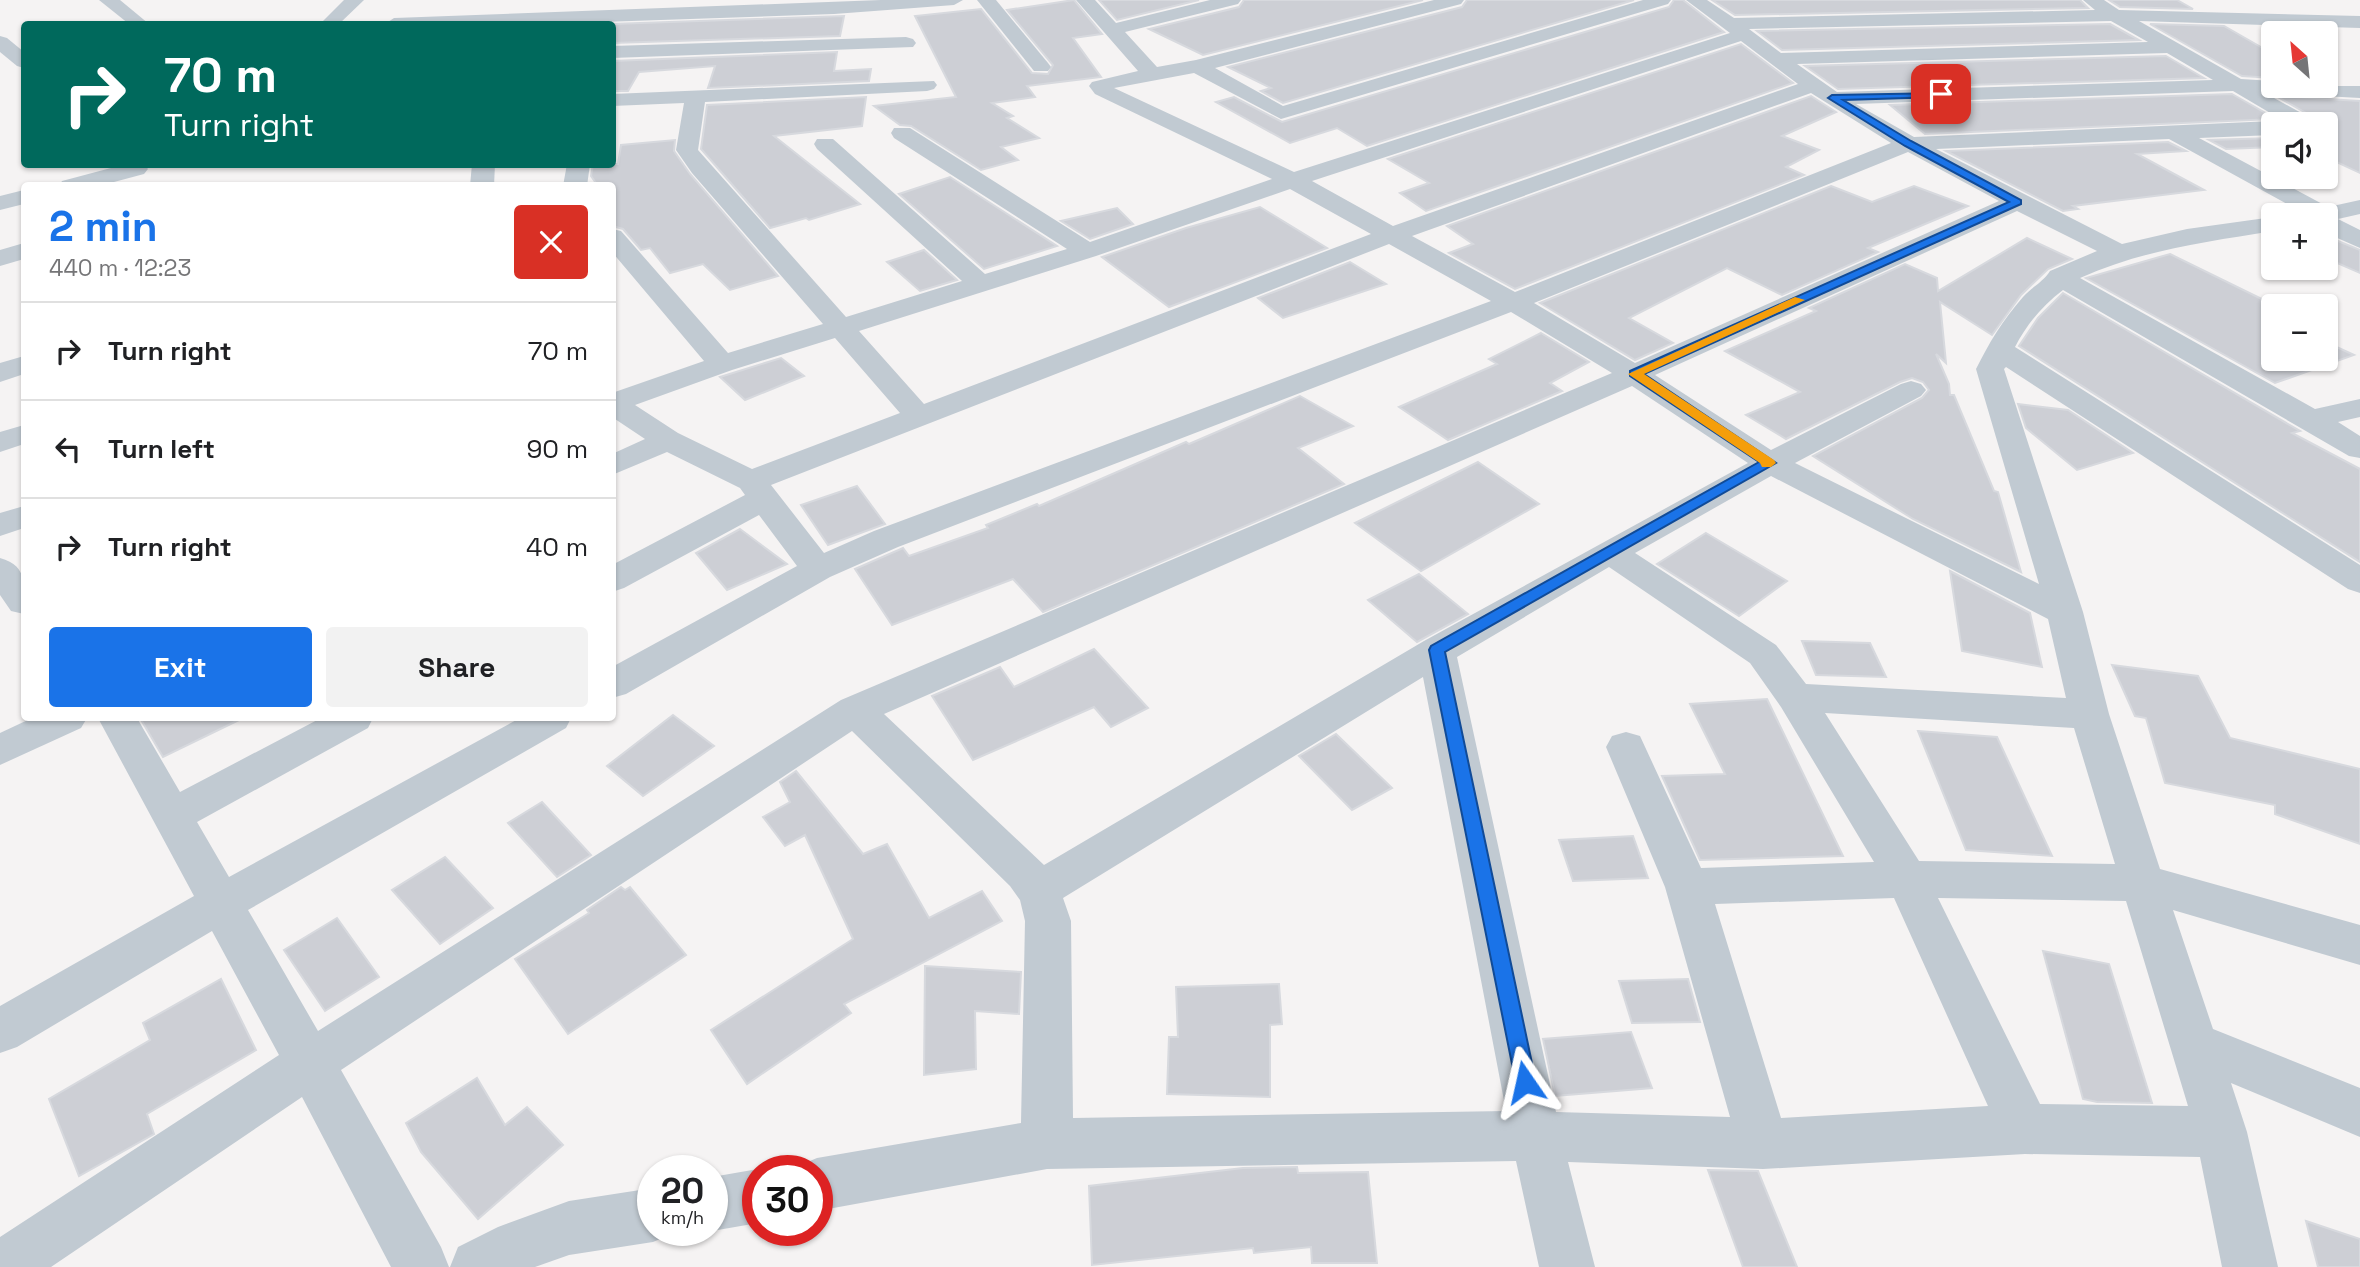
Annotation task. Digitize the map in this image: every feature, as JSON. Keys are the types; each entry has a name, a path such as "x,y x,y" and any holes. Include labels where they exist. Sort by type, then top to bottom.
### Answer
{"street":[{"path":"108,0 136,21"},
{"path":"332,21 355,0"},
{"path":"653,0 684,15"},
{"path":"491,21 834,9 891,2 954,0"},
{"path":"986,0 1041,67"},
{"path":"1085,0 1153,75"},
{"path":"1110,30 1208,2 1232,0"},
{"path":"1455,0 1197,66 1101,84 1100,89 1292,180 1513,302 1634,374 1769,463 2065,612"},
{"path":"1197,66 1281,113 1661,0"},
{"path":"1695,0 1823,91 1908,144 2117,251"},
{"path":"1833,0 1855,20"},
{"path":"2092,0 2284,112"},
{"path":"2222,0 2261,21"},
{"path":"891,2 906,43 937,107"},
{"path":"616,402 722,364 1087,251 1739,29 1855,20 2115,15 2254,16 2360,22"},
{"path":"0,42 21,59"},
{"path":"616,52 906,43"},
{"path":"1778,59 2172,47"},
{"path":"0,66 21,62"},
{"path":"2338,74 2360,90"},
{"path":"616,100 927,85"},
{"path":"616,578 758,490 919,416 1390,235 1823,91 2239,85 2360,90"},
{"path":"695,97 687,150 919,416"},
{"path":"616,682 818,569 886,539 1513,302 1908,144 2261,128"},
{"path":"2171,132 2302,203"},
{"path":"902,133 1087,251"},
{"path":"824,144 982,285"},
{"path":"90,182 134,173"},
{"path":"0,203 21,198"},
{"path":"3,1267 310,1063 855,710 1634,374 2017,202"},
{"path":"2338,212 2360,207"},
{"path":"2250,1267 2221,1132 2089,715 2065,612 1990,369 1998,349 2017,317 2059,277 2117,251 2261,226"},
{"path":"2338,229 2360,240"},
{"path":"616,241 722,364"},
{"path":"0,258 21,252"},
{"path":"2059,277 2360,449"},
{"path":"1998,349 2360,582"},
{"path":"0,373 21,366"},
{"path":"1039,890 1437,650 1769,463 1911,390"},
{"path":"616,406 667,440 758,490 818,569"},
{"path":"2311,419 2360,408"},
{"path":"0,443 21,435"},
{"path":"616,464 667,440"},
{"path":"0,525 21,517"},
{"path":"1609,552 1763,654 1796,697 1907,880 2025,1129"},
{"path":"0,569 21,599"},
{"path":"0,615 21,604"},
{"path":"1437,650 1536,1136 1567,1267"},
{"path":"1796,697 2089,715"},
{"path":"855,710 1025,873 1039,890 1048,921 1047,1144"},
{"path":"0,750 61,721"},
{"path":"119,721 310,1063 415,1265"},
{"path":"173,815 348,721"},
{"path":"0,1031 219,904 547,721"},
{"path":"1626,747 1687,887 1763,1144"},
{"path":"1687,887 1907,880 2144,883 2360,945"},
{"path":"2193,1044 2360,1113"},
{"path":"833,1182 1047,1144 1536,1136 1763,1144 2025,1129 2221,1132"},
{"path":"478,1267 517,1246 569,1228 637,1217"}],"building":[{"path":"1074,0 1102,34 1073,38 1101,77 1027,86 1035,97 992,103 1013,116 1007,118 1039,138 1001,147 1018,160 981,170 911,126 900,125 874,106 956,97 915,16 981,9 1032,73 1048,74 1053,65 1007,10"},
{"path":"1099,0 1199,0 1117,20"},
{"path":"1244,0 1423,0 1203,55 1149,29 1239,7"},
{"path":"1467,0 1634,0 1283,103 1261,91 1271,88 1228,67 1462,7"},
{"path":"1674,0 1683,0 1724,32 1367,146 1337,128 1290,143 1216,102 1234,97 1282,122 1669,7"},
{"path":"1712,0 2080,0 2088,8 1735,15"},
{"path":"2109,0 2177,0 2193,9 2120,7"},
{"path":"844,16 840,36 616,43 616,24"},
{"path":"2110,24 2139,40 1782,50 1757,31"},
{"path":"2150,24 2224,26 2261,47 2261,77 2242,76"},
{"path":"1741,44 1793,83 1426,211 1400,193 1429,183 1388,159"},
{"path":"837,52 834,71 871,69 869,81 708,88 715,66 639,72 628,91 616,91 616,61"},
{"path":"2166,56 2204,78 1838,89 1805,66"},
{"path":"2232,94 2264,112 2261,112 2261,120 1925,134 1890,105"},
{"path":"1811,96 1836,112 1782,136 1819,150 1786,167 1804,175 1515,289 1449,253 1473,244 1447,226"},
{"path":"866,97 862,126 774,136 860,204 809,220 806,218 770,228 701,149 707,105"},
{"path":"2280,98 2360,101 2360,173 2338,163 2338,112 2304,112"},
{"path":"2261,138 2261,148 2226,149 2209,140"},
{"path":"675,140 674,151 690,174 778,276 730,290 703,264 670,273 650,248 641,250 623,229 616,227 616,182 595,182 591,176 592,168 616,168 621,145"},
{"path":"2168,142 2186,151 2137,154 2204,190 2073,206 2078,209 2063,211 1946,151"},
{"path":"950,177 1057,246 984,269 899,194"},
{"path":"1831,186 1872,202 1914,186 1968,206 1868,248 1878,252 1782,295 1727,268 1629,318 1673,343 1635,360 1540,303"},
{"path":"1260,207 1327,248 1169,307 1102,257 1186,228"},
{"path":"1117,208 1133,224 1090,239 1061,221"},
{"path":"2027,238 2072,259 2048,269 2021,295 1992,335 1940,302 1946,363 1936,354 1949,384 1950,395 1954,395 1994,491 1998,492 2021,572 1913,519 1813,456 1922,398 1929,390 1923,382 1912,378 1900,382 1786,439 1746,415 1800,392 1725,351 1816,311 1809,308 1905,264 1937,278 1938,291"},
{"path":"2338,241 2360,250 2360,273 2338,263"},
{"path":"924,250 957,280 920,291 887,262"},
{"path":"2170,254 2261,299 2261,371 2309,371 2275,383 2086,278"},
{"path":"1350,262 1386,284 1283,318 1258,298"},
{"path":"2063,293 2300,431 2292,433 2360,469 2360,562 2019,346 2038,318"},
{"path":"1541,333 1589,362 1550,383 1562,391 1448,440 1399,407 1497,364 1489,359"},
{"path":"2338,348 2354,355 2338,361"},
{"path":"781,358 804,376 745,400 720,377"},
{"path":"1300,396 1353,426 1298,448 1344,484 1043,612 1013,579 892,625 855,569 903,548 909,556 988,528 986,525 1037,504 1039,506"},
{"path":"2018,404 2068,410 2133,453 2077,470 2026,428"},
{"path":"1478,462 1539,504 1421,571 1355,523"},
{"path":"857,486 885,524 828,545 801,505"},
{"path":"740,529 787,564 727,590 696,553"},
{"path":"1706,533 1787,581 1739,616 1657,564"},
{"path":"1950,571 2030,613 2042,667 1962,651"},
{"path":"1419,574 1468,614 1417,642 1368,600"},
{"path":"1802,641 1870,643 1886,677 1816,675"},
{"path":"1094,649 1148,708 1111,727 1094,707 973,760 932,696 1000,667 1014,687"},
{"path":"2112,665 2198,676 2230,738 2360,769 2360,844 2275,814 2275,805 2165,783 2146,718 2135,716"},
{"path":"1767,699 1843,856 1700,860 1662,776 1725,774 1690,704"},
{"path":"673,715 714,746 643,796 607,766"},
{"path":"142,721 237,721 163,757"},
{"path":"1918,731 1997,737 2052,856 1966,850"},
{"path":"1336,734 1392,788 1352,810 1299,756"},
{"path":"796,771 863,854 887,844 929,918 982,891 1002,921 844,1004 851,1013 747,1084 711,1030 853,939 805,835 785,846 763,817 790,802 780,782"},
{"path":"542,802 591,855 557,877 508,823"},
{"path":"1633,836 1648,878 1573,881 1559,840"},
{"path":"445,857 493,908 440,944 392,890"},
{"path":"621,887 625,890 630,887 686,955 568,1034 515,959 589,913 587,910"},
{"path":"337,918 379,977 325,1011 284,950"},
{"path":"2043,951 2109,964 2152,1103 2097,1102 2083,1099"},
{"path":"925,966 1021,972 1019,1014 975,1011 976,1069 924,1075"},
{"path":"221,979 256,1050 147,1114 154,1134 79,1176 49,1099 150,1040 143,1023"},
{"path":"1688,979 1700,1022 1632,1023 1619,981"},
{"path":"1279,984 1282,1024 1270,1025 1270,1097 1167,1094 1169,1037 1178,1037 1176,987"},
{"path":"1631,1032 1652,1088 1555,1096 1543,1039"},
{"path":"477,1078 505,1125 527,1107 563,1145 478,1219 421,1152 406,1123"},
{"path":"1297,1167 1298,1173 1368,1172 1377,1263 1312,1263 1311,1247 1254,1253 1253,1248 1092,1265 1089,1186 1243,1168"},
{"path":"1708,1170 1758,1171 1797,1267 1743,1267"},
{"path":"2306,1221 2360,1239 2360,1267 2318,1267"}],"slow traffic":[{"path":"1767,464 1769,463 1634,374 1799,300"}],"route":[{"path":"1525,1082 1437,650 1769,463 1634,374 2017,202 1908,144 1832,98 1941,94"}]}
